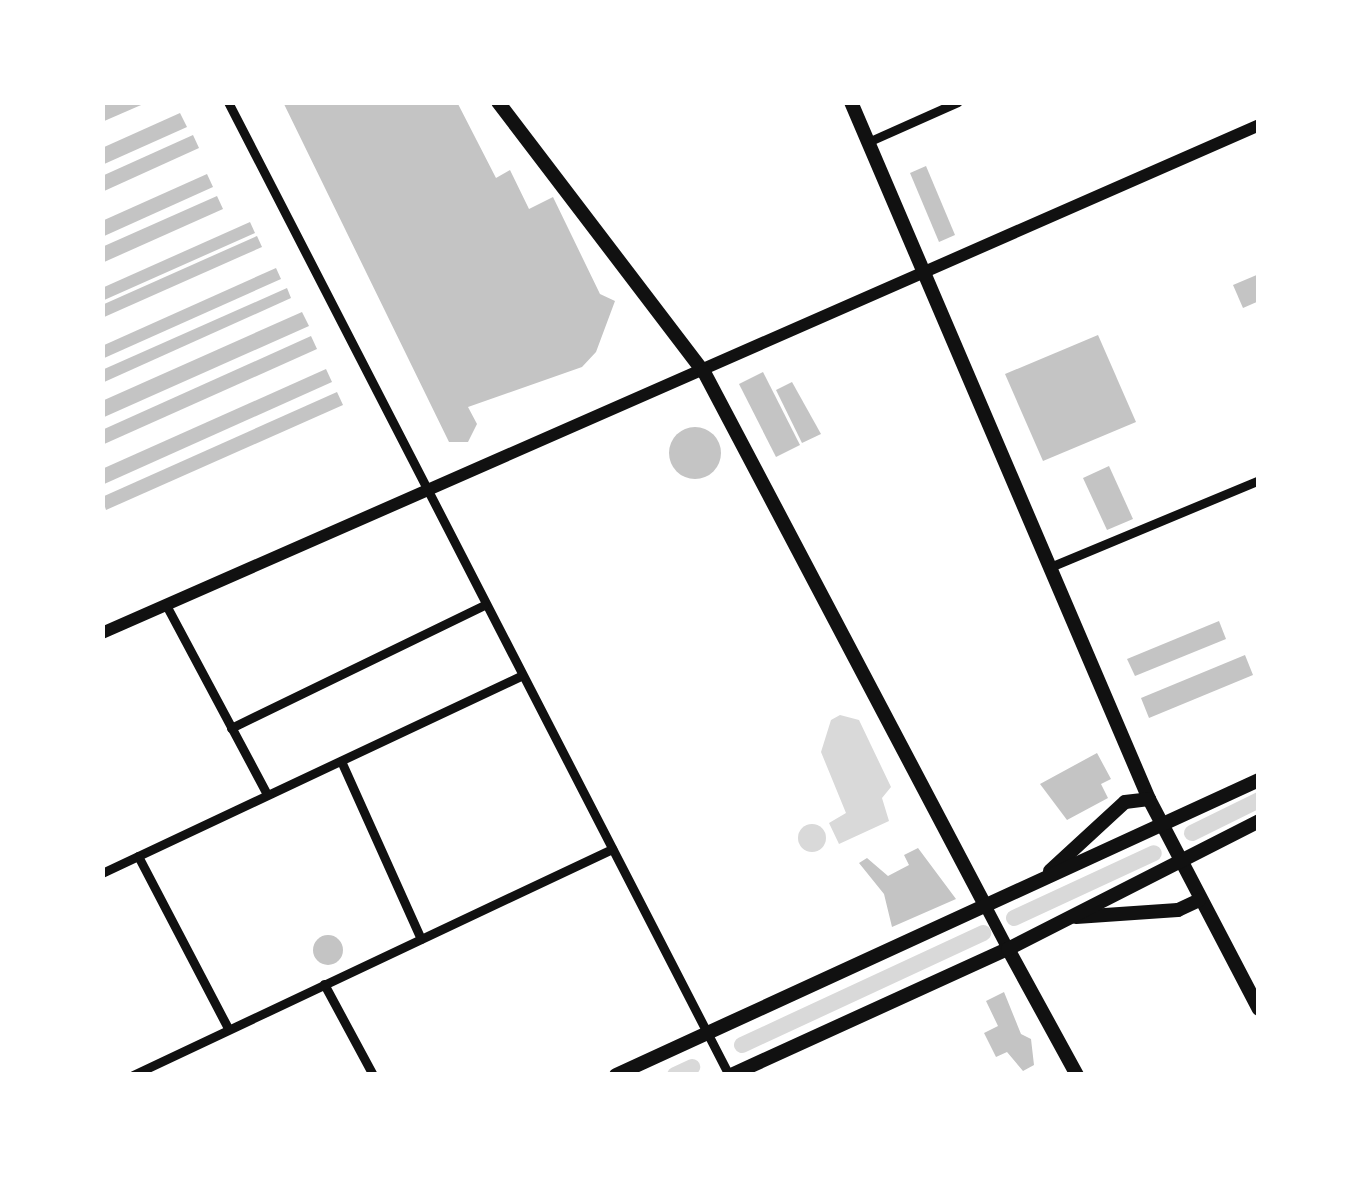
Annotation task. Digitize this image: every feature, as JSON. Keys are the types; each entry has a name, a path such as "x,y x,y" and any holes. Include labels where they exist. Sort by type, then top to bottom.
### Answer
{"main road":[{"path":"498,102 704,372 987,908"},
{"path":"851,102 1055,565 1149,799 1259,1009"},
{"path":"616,1075 987,908 1042,878 1164,831 1259,780"},
{"path":"1042,878 1125,802 1149,799"},
{"path":"728,1073 1065,918 1178,857 1259,821"},
{"path":"1065,918 1178,910 1199,900"},
{"path":"1006,946 1077,1075"}],"street":[{"path":"228,102 423,489 728,1073"},
{"path":"868,142 958,102"},
{"path":"102,633 423,489 927,275 1259,125"},
{"path":"1055,565 1259,480"},
{"path":"166,605 267,794"},
{"path":"231,728 484,605"},
{"path":"102,872 521,676"},
{"path":"341,760 421,939"},
{"path":"133,1075 612,849"},
{"path":"138,856 228,1028"},
{"path":"987,908 1006,946"},
{"path":"1240,980 1259,970"},
{"path":"324,984 374,1075"}],"shaded area":[{"path":"840,715 859,720 891,787 882,798 889,821 839,844 829,823 846,813 821,752 831,720"},
{"path":"812,824 822,828 826,838 822,848 812,852 802,848 798,838 802,828"}],"building":[{"path":"148,102 102,122 102,106"},
{"path":"283,102 457,102 496,178 510,170 529,209 553,197 600,294 615,301 596,352 582,367 468,407 477,424 468,442 449,442"},
{"path":"180,113 187,127 102,165 102,148"},
{"path":"193,135 199,148 102,192 102,176"},
{"path":"926,166 955,235 939,242 910,173"},
{"path":"207,174 213,187 102,237 102,221"},
{"path":"217,196 223,209 102,263 102,247"},
{"path":"250,222 255,233 102,301 102,288"},
{"path":"257,236 262,247 102,318 102,305"},
{"path":"276,268 281,279 102,359 102,346"},
{"path":"1259,274 1259,301 1243,308 1233,285"},
{"path":"287,288 291,298 102,383 102,370"},
{"path":"302,312 309,326 102,418 102,401"},
{"path":"1098,335 1136,422 1043,461 1005,374"},
{"path":"311,336 317,349 102,445 102,430"},
{"path":"326,369 332,382 102,485 102,469"},
{"path":"763,372 800,445 776,457 739,384"},
{"path":"792,382 821,434 802,443 776,390"},
{"path":"337,392 343,405 106,510 102,497"},
{"path":"695,427 713,435 721,453 713,471 695,479 677,471 669,453 677,435"},
{"path":"1109,466 1133,519 1107,530 1083,478"},
{"path":"1219,621 1226,639 1135,676 1127,659"},
{"path":"1245,655 1253,675 1149,718 1141,698"},
{"path":"1097,753 1111,779 1101,784 1108,798 1067,820 1040,784"},
{"path":"918,848 956,899 892,927 884,894 859,863 867,858 888,876 909,865 904,855"},
{"path":"328,935 343,950 328,965 313,950"},
{"path":"1004,992 1021,1034 1031,1039 1034,1065 1023,1071 1007,1052 996,1057 984,1033 998,1026 986,1001"}],"waterway":[{"path":"1192,833 1259,800"},
{"path":"1014,918 1154,853"},
{"path":"742,1045 983,933"},
{"path":"675,1075 692,1067"}]}
